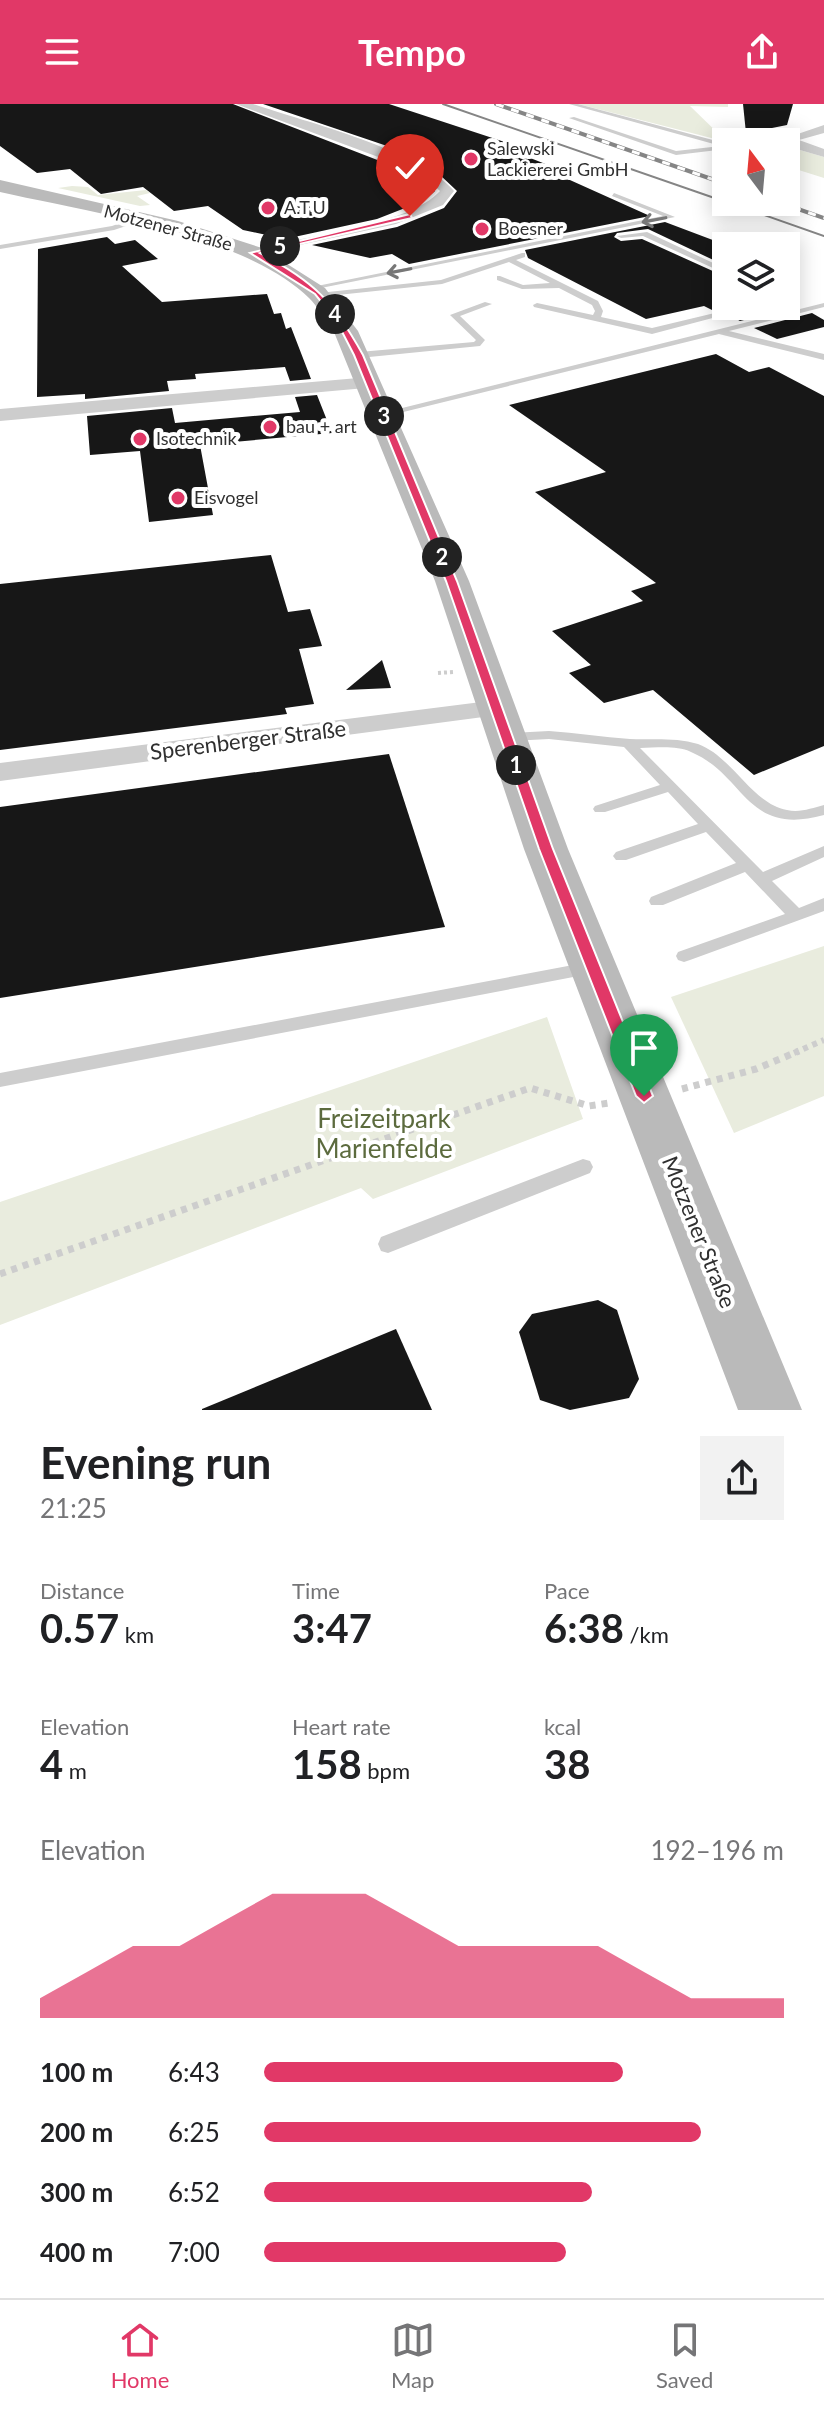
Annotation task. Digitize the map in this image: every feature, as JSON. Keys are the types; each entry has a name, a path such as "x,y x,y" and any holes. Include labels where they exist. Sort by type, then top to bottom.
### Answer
{"street":[{"path":"242,104 421,171 438,179 447,191 441,204 410,216 254,253"},
{"path":"819,130 793,136 793,142 824,153"},
{"name":"Motzener Straße","path":"0,186 141,218 254,253 315,292 339,320 359,355 452,581 501,722 594,967 770,1410"},
{"path":"0,415 370,383"},
{"name":"Sperenberger Straße","path":"0,772 501,722"}],"lane":[{"path":"572,104 712,142"},
{"path":"572,118 676,153 712,148"},
{"path":"315,292 671,217 614,195"},
{"path":"0,247 114,228 141,218"},
{"path":"315,292 442,282 509,259 634,233 651,237 712,265"},
{"path":"509,259 598,306 596,319"},
{"path":"500,278 522,287 562,285"},
{"path":"359,355 477,344 481,340 454,315 488,304"},
{"path":"537,305 645,331 663,330 712,317"},
{"path":"383,414 824,305"},
{"path":"722,332 824,357"},
{"path":"501,722 549,735 696,748 775,814 808,816 824,810"},
{"path":"628,743 797,916"},
{"path":"600,809 668,787"},
{"path":"621,856 707,826"},
{"path":"761,879 824,851"},
{"path":"657,901 747,865"},
{"path":"684,956 824,904"},
{"path":"0,1080 532,976 594,967"},
{"path":"388,1244 583,1167"}],"path":[{"path":"0,1274 530,1088 589,1106 709,1085 824,1040"}],"green space":[{"path":"578,104 728,104 728,107 690,106 713,128 712,138"},
{"path":"800,150 824,157 824,178 800,170"},
{"path":"88,187 98,195 146,190 150,193 137,196 150,205 140,206 58,188"},
{"path":"824,946 824,1096 734,1133 671,997"},
{"name":"Freizeitpark Marienfelde","path":"547,1017 583,1119 373,1199 361,1188 0,1325 0,1202"}],"building":[{"path":"0,104 233,104 380,161 435,191 423,201 377,219 285,239 243,230 208,206 174,211 143,187 101,194 70,169 37,173 0,146"},
{"path":"263,104 389,104 532,151 520,154 571,174 561,176 650,216 409,264 392,254 370,258 312,245 397,227 444,208 457,191 439,174 390,147"},
{"path":"743,104 793,104 787,125 745,128"},
{"path":"665,222 712,240 712,259 648,229 617,233 614,237 621,241 642,239 712,271 712,310 704,306 646,319 528,258 525,250"},
{"path":"107,237 115,244 135,240 158,259 122,266 162,302 267,294 274,314 281,313 286,329 291,327 311,379 290,381 285,367 195,374 196,379 167,381 169,391 85,399 85,394 37,397 38,249"},
{"path":"812,313 824,320 824,327 777,339 754,328 785,320 800,320 800,316"},
{"path":"716,354 749,372 769,367 824,396 824,746 754,775 653,690 604,703 569,673 591,665 552,631 643,601 631,591 656,583 535,492 606,472 509,405"},
{"path":"317,395 332,433 200,445 213,515 149,522 140,451 90,455 87,416 172,408 175,423 300,412 295,397"},
{"path":"271,555 288,612 310,609 322,646 299,649 314,704 285,708 287,714 0,750 0,584"},
{"path":"382,660 391,688 346,690"},
{"path":"389,754 445,927 0,998 0,807"},
{"path":"598,1300 617,1310 639,1379 629,1398 570,1410 540,1400 519,1332 532,1314"},
{"path":"396,1329 432,1410 202,1410 202,1409"}],"tram line":[{"path":"443,104 712,197"},
{"path":"767,216 824,236"}],"railway":[{"path":"496,104 712,179"},
{"path":"800,210 824,218"}],"place":[{"name":"Salewski Lackiererei GmbH","path":"471,159"},
{"name":"A.T.U","path":"268,208"},
{"name":"Boesner","path":"482,229"},
{"name":"bau + art","path":"270,427"},
{"name":"Isotechnik","path":"140,439"},
{"name":"Eisvogel","path":"178,498"}],"route":[{"path":"410,216 254,253 289,272 317,293 339,320 359,355 452,581 546,849 644,1096"}]}
